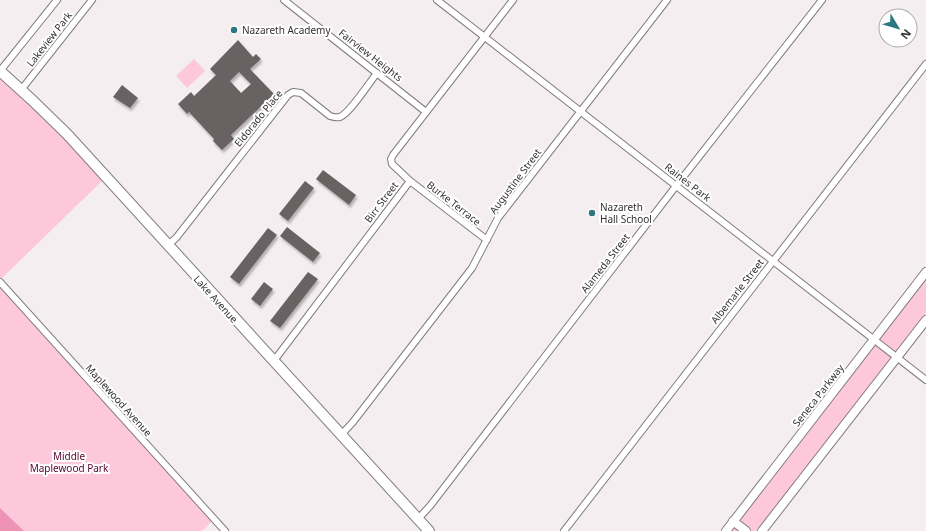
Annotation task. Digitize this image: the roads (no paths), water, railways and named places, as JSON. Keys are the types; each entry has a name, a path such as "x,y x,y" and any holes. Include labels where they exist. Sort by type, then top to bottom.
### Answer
{"main road":[{"name":"Lake Avenue","path":"0,71 67,134 273,362 429,531"}],"street":[{"name":"Lakeview Park","path":"0,71 57,0"},
{"name":"Lakeview Park","path":"21,90 92,0"},
{"name":"Fairview Heights","path":"284,0 426,112"},
{"name":"Raines Park","path":"437,0 926,380"},
{"name":"Birr Street","path":"273,362 410,181 392,164 391,160 393,155 513,0"},
{"name":"Augustine Street","path":"341,435 353,422 472,268 498,218 667,0"},
{"name":"Alameda Street","path":"418,519 430,506 676,186 822,0"},
{"name":"Albemarle Street","path":"564,531 926,64"},
{"name":"Eldorado Place","path":"168,246 178,236 288,95 293,92 301,93 330,116 336,118 341,117 351,108 377,73"},
{"name":"Burke Terrace","path":"410,181 487,240"},
{"name":"Seneca Parkway","path":"726,531 926,272"},
{"name":"Maplewood Avenue","path":"0,282 225,531"},
{"path":"762,531 926,320"},
{"path":"733,521 746,531"}],"place":[{"name":"Nazareth Academy","path":"234,30"},
{"name":"Nazareth Hall School","path":"592,213"}],"park label":[{"name":"Middle Maplewood Park","path":"69,462"}]}
